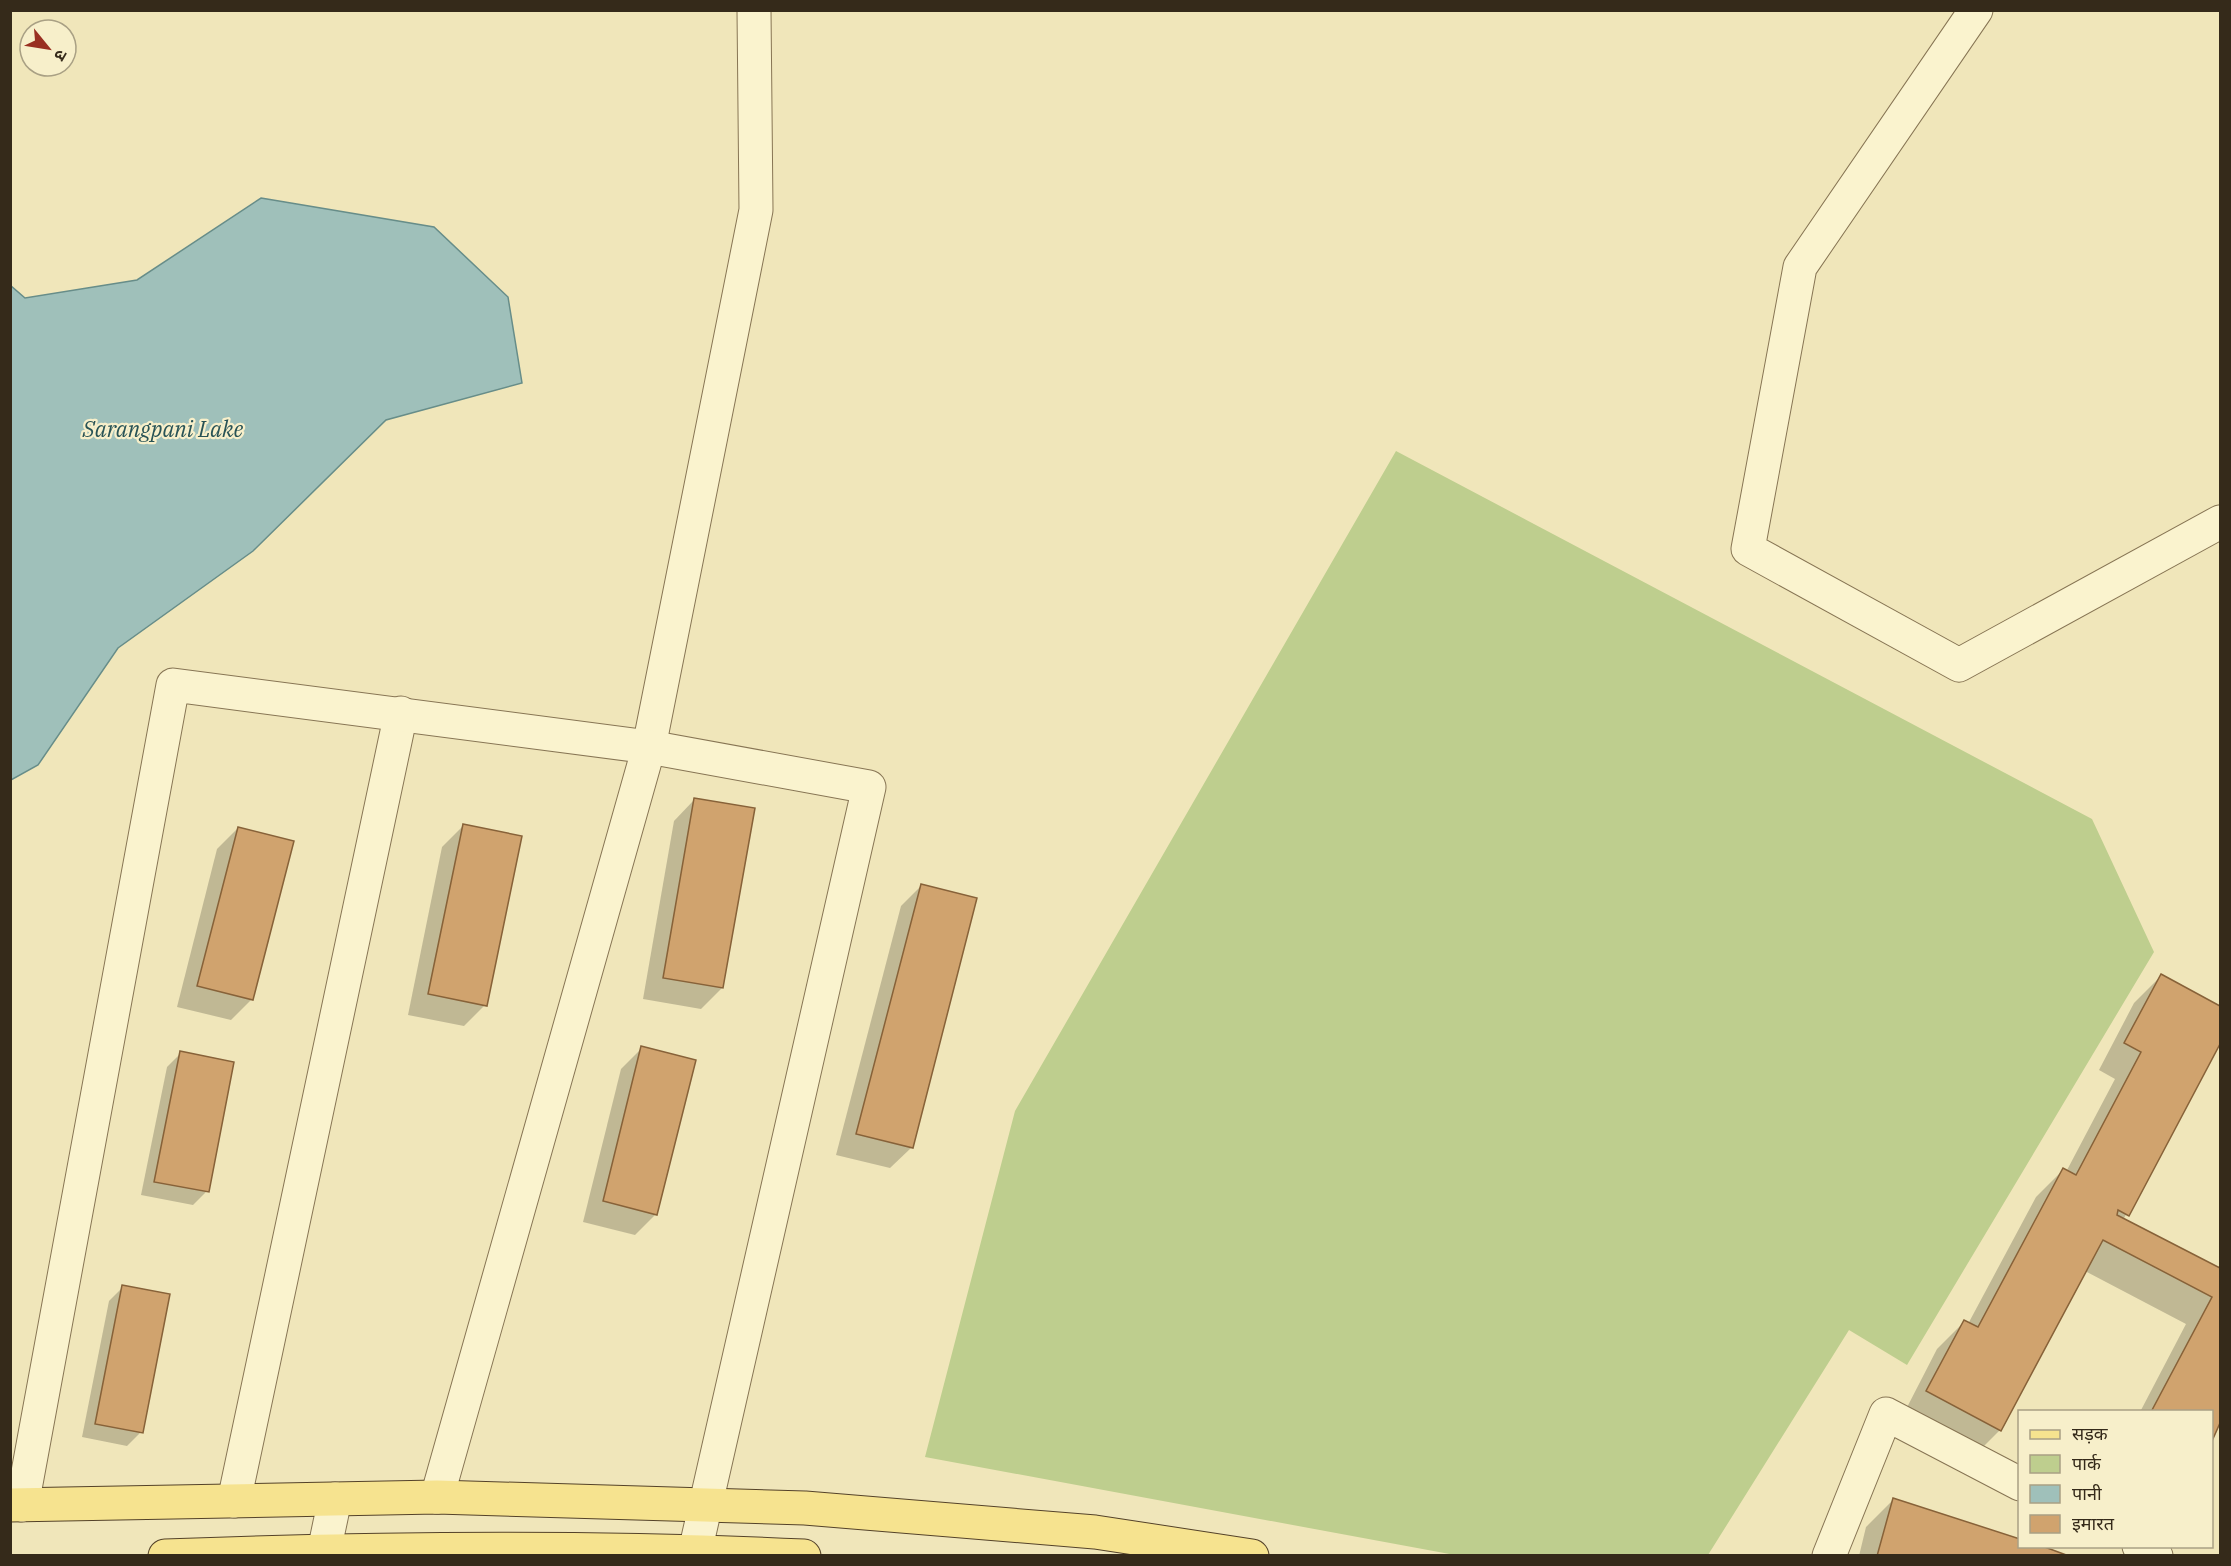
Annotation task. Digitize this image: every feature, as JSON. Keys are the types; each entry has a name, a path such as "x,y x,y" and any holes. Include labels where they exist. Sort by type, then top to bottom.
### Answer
{"main road":[{"path":"16,1505 437,1497 805,1508 1095,1532 1252,1556"},
{"path":"165,1556 546,1548 804,1556"}],"street":[{"path":"437,1497 649,747 756,210 754,10"},
{"path":"1976,10 1800,267 1748,549 1959,665 2220,522"},
{"path":"16,1505 173,685 649,747 869,787 694,1553"},
{"path":"234,1501 401,713"},
{"path":"1829,1556 1886,1414 2018,1483"},
{"path":"323,1553 335,1499"},
{"path":"2142,1548 2156,1556"}],"green space":[{"path":"1396,451 2092,819 2154,952 1907,1365 1849,1330 1708,1555 1455,1555 925,1457 1015,1111"}],"water":[{"name":"Sarangpani Lake","path":"261,198 434,227 508,297 522,383 386,420 253,551 118,648 38,765 11,780 11,286 25,298 137,280"}],"building":[{"path":"694,798 755,808 723,988 663,978"},
{"path":"463,824 522,836 487,1006 428,994"},
{"path":"238,827 294,841 253,1000 197,986"},
{"path":"921,884 977,898 913,1148 856,1134"},
{"path":"2161,974 2220,1006 2220,1044 2129,1216 2118,1210 2117,1215 2220,1268 2220,1423 2213,1439 2213,1410 2152,1410 2212,1297 2103,1240 2001,1431 1926,1391 1964,1320 1978,1327 2063,1168 2076,1175 2141,1052 2124,1043"},
{"path":"641,1046 696,1060 657,1215 603,1201"},
{"path":"180,1051 234,1062 209,1192 154,1182"},
{"path":"122,1285 170,1294 143,1433 95,1424"},
{"path":"1893,1498 2018,1538 2018,1548 2047,1548 2069,1556 1877,1556"}]}
